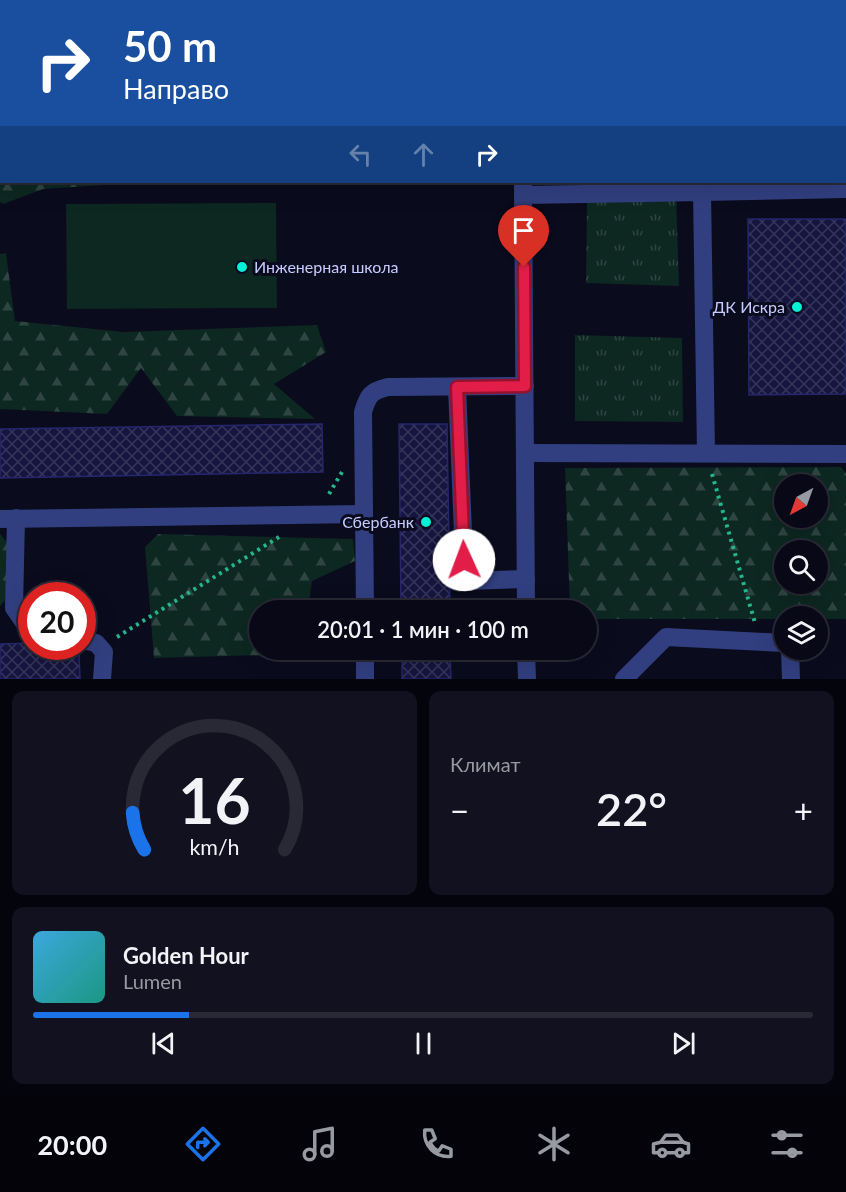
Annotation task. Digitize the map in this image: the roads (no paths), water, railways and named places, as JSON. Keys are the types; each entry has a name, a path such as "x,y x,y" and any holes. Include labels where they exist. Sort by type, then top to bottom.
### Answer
{"street":[{"path":"526,600 523,188 702,192 846,189"},
{"path":"702,192 706,453"},
{"path":"364,600 363,412 367,398 375,390 388,387 525,386"},
{"path":"457,387 465,581 526,579"},
{"path":"525,453 846,454"},
{"path":"18,614 14,608 8,518 364,514"},
{"path":"624,679 666,637 774,643"},
{"path":"96,643 104,652 102,679"},
{"path":"365,660 365,679"},
{"path":"526,660 526,679"},
{"path":"790,660 791,679"}],"place":[{"name":"Инженерная школа","path":"242,267"},
{"name":"ДК Искра","path":"797,307"},
{"name":"Сбербанк","path":"426,522"}]}
